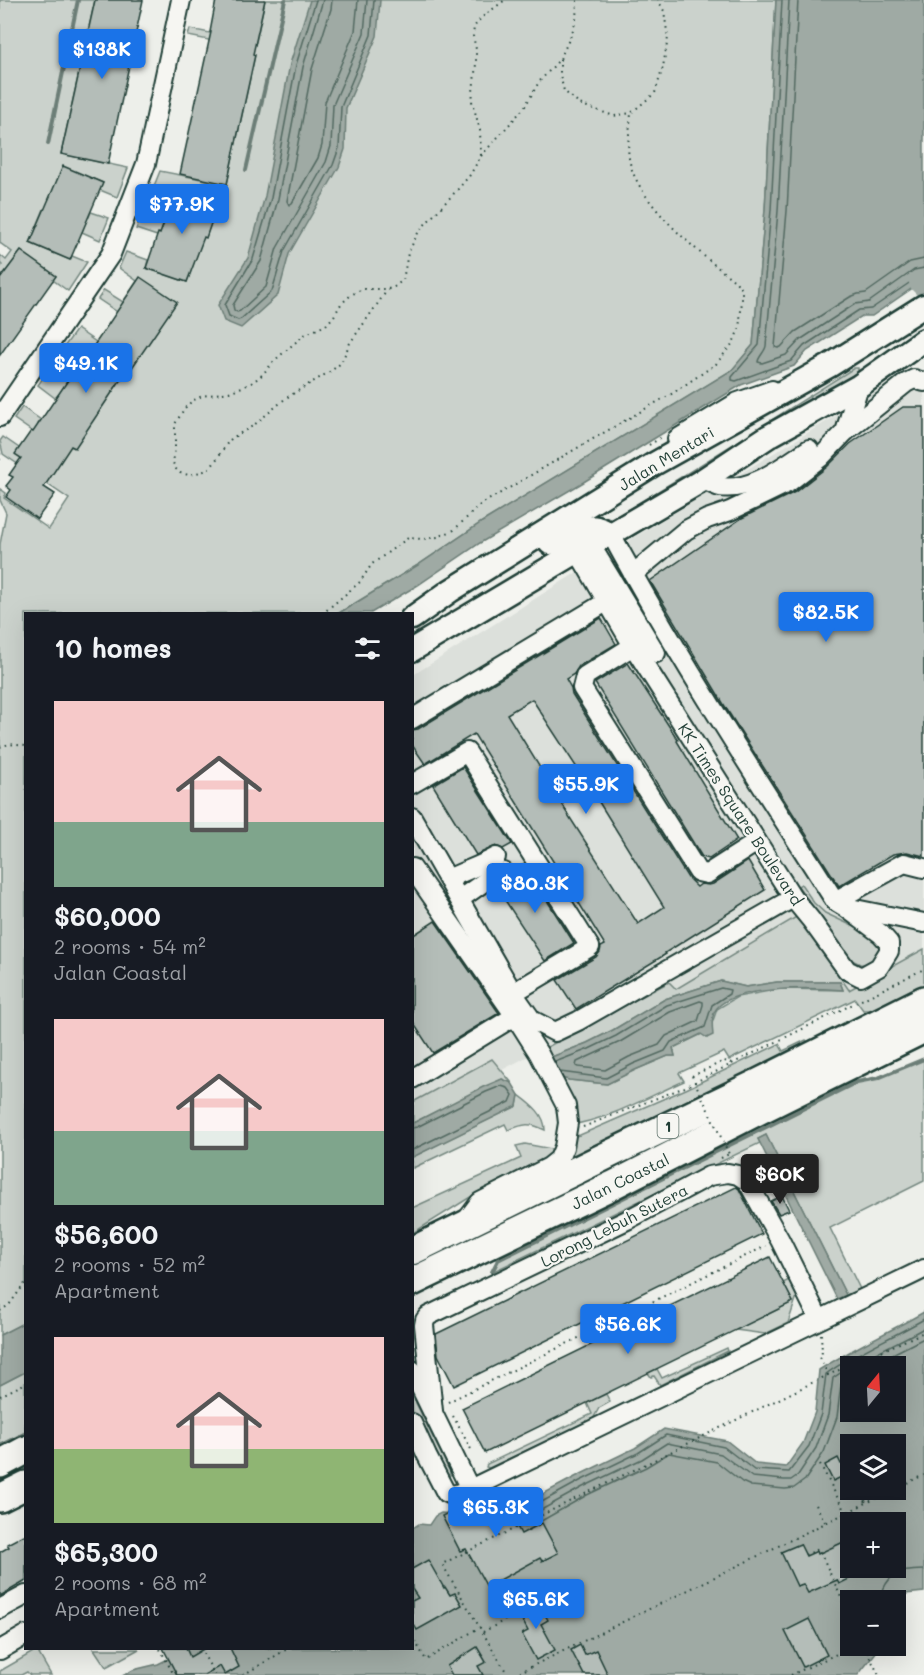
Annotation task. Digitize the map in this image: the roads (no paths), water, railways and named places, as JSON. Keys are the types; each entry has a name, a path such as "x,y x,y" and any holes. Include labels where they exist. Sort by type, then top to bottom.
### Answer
{"highway":[{"name":"Jalan Coastal","path":"414,1250 924,1000"},
{"name":"Jalan Coastal","path":"415,1280 614,1185 924,1029"},
{"path":"0,1464 24,1450"},
{"path":"0,1498 24,1486"}],"main road":[{"name":"Jalan Mentari","path":"414,616 626,481 781,391 829,366 924,306"},
{"path":"414,649 703,480 769,436 859,386 924,340"},
{"path":"450,591 468,589 570,532 596,527 611,534"}],"street":[{"path":"0,417 111,254 146,164 181,0"},
{"path":"879,372 889,378 915,382"},
{"path":"633,574 686,530 707,519 730,512 789,483 820,458 845,432 915,382"},
{"path":"845,432 859,386"},
{"path":"703,480 719,486 743,485 768,476 809,449"},
{"path":"414,615 470,569 519,536 590,493 593,500"},
{"name":"KK Times Square Boulevard","path":"584,548 606,602 793,898 848,970 861,977 879,967 890,951 889,943 881,934 840,904 736,747 611,534"},
{"path":"584,548 656,652"},
{"path":"414,718 606,602"},
{"path":"633,646 585,676 582,688 698,872 706,874 757,842"},
{"path":"414,783 467,752 590,947 513,993"},
{"path":"414,820 513,993 532,1020 555,1032 793,898"},
{"path":"840,904 904,863 924,868"},
{"path":"448,879 471,867 500,865 487,880 460,899"},
{"path":"414,871 515,1016 539,1054 566,1106 567,1133 559,1159 549,1167 480,1202 462,1226"},
{"path":"840,904 924,923"},
{"path":"414,1078 515,1016"},
{"name":"Lorong Lebuh Sutera","path":"442,1406 424,1325 428,1316 627,1220 709,1176 729,1173 738,1175 747,1181 780,1240 818,1320"},
{"path":"414,1427 444,1490 454,1495 494,1479 504,1472 924,1269"},
{"path":"414,1372 442,1406 451,1449 470,1490"},
{"path":"451,1449 471,1469 483,1472 504,1472"},
{"path":"0,1610 24,1596"},
{"path":"0,1650 24,1636"}],"water":[{"path":"310,0 380,0 377,36 346,108 345,149 339,167 289,254 278,295 241,328 224,321 218,305 248,258 265,196 290,64"},
{"path":"776,0 924,0 924,280 872,316 862,316 807,351 794,366 741,385 480,543 373,612 341,612 418,565 482,522 732,370 753,345 765,210"},
{"path":"721,981 746,987 777,982 840,982 843,990 777,990 741,995 717,1008 713,1017 713,1035 707,1038 701,1034 673,1048 675,1056 668,1056 607,1084 554,1076 549,1058 613,1030 665,999"},
{"path":"502,1079 512,1083 519,1095 517,1106 414,1157 414,1122"},
{"path":"766,1135 846,1295 837,1299 758,1139"},
{"path":"924,1312 924,1592 906,1594 906,1590 840,1590 840,1656 873,1656 858,1675 124,1675 133,1670 158,1664 186,1650 414,1650 414,1527 419,1524 429,1525 435,1516 441,1513 456,1514 526,1503 635,1448 664,1429 727,1441 756,1464 786,1467 803,1443 815,1412 819,1370 840,1357 840,1422 906,1422 906,1356 842,1356"},
{"path":"24,1323 24,1373 0,1385 0,1335"}],"waterway":[{"path":"48,144 78,0"},
{"path":"246,170 285,0"},
{"path":"921,282 924,285"},
{"path":"492,1272 498,1260 857,1082 878,1078 924,1059"},
{"path":"0,1446 24,1434"}]}
